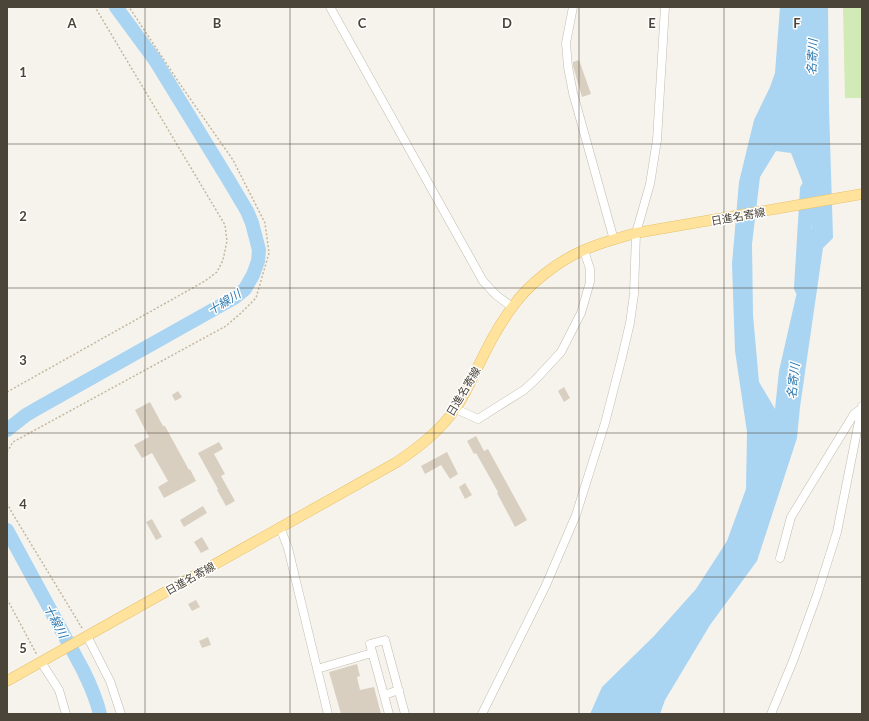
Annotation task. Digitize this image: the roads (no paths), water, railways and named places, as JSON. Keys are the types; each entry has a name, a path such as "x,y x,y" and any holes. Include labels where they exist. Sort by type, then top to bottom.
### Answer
{"main road":[{"name":"日進名寄線","path":"7,681 397,462 419,447 456,409 494,336 512,307 530,287 545,274 567,259 584,250 636,233 862,194"}],"street":[{"path":"330,7 483,281 496,295 512,307"},
{"path":"573,7 566,43 568,67 573,93 614,240"},
{"path":"482,714 546,585 576,515 605,423 630,323 634,294 636,233 650,184 657,140 665,7"},
{"path":"456,409 478,419 524,390 561,352 581,314 590,282 590,269 584,250"},
{"path":"780,558 791,517 854,414 862,408"},
{"path":"771,714 795,654 837,532 862,408"},
{"path":"280,528 288,548 328,714"},
{"path":"83,638 110,681 121,714"},
{"path":"389,714 370,644 385,640 406,714"},
{"path":"317,668 372,653"},
{"path":"45,660 59,690 66,714"},
{"path":"384,694 399,690"}],"water":[{"path":"780,7 828,7 833,238 823,248 800,407 797,438 757,561 710,625 665,700 660,714 590,714 602,687 654,636 696,589 727,541 746,489 747,432 735,351 732,264 739,182 754,120 775,73","holes":["776,151 791,153 802,181 812,226 779,371 775,409 759,382 753,315 752,244 760,177"]}],"waterway":[{"name":"十線川","path":"7,430 26,415 38,408 234,298 245,289 253,275 258,261 259,250 252,223 247,211 155,60 116,7"},
{"name":"名寄川","path":"801,288 807,189"},
{"name":"十線川","path":"7,530 83,670 93,691 100,714"}]}
